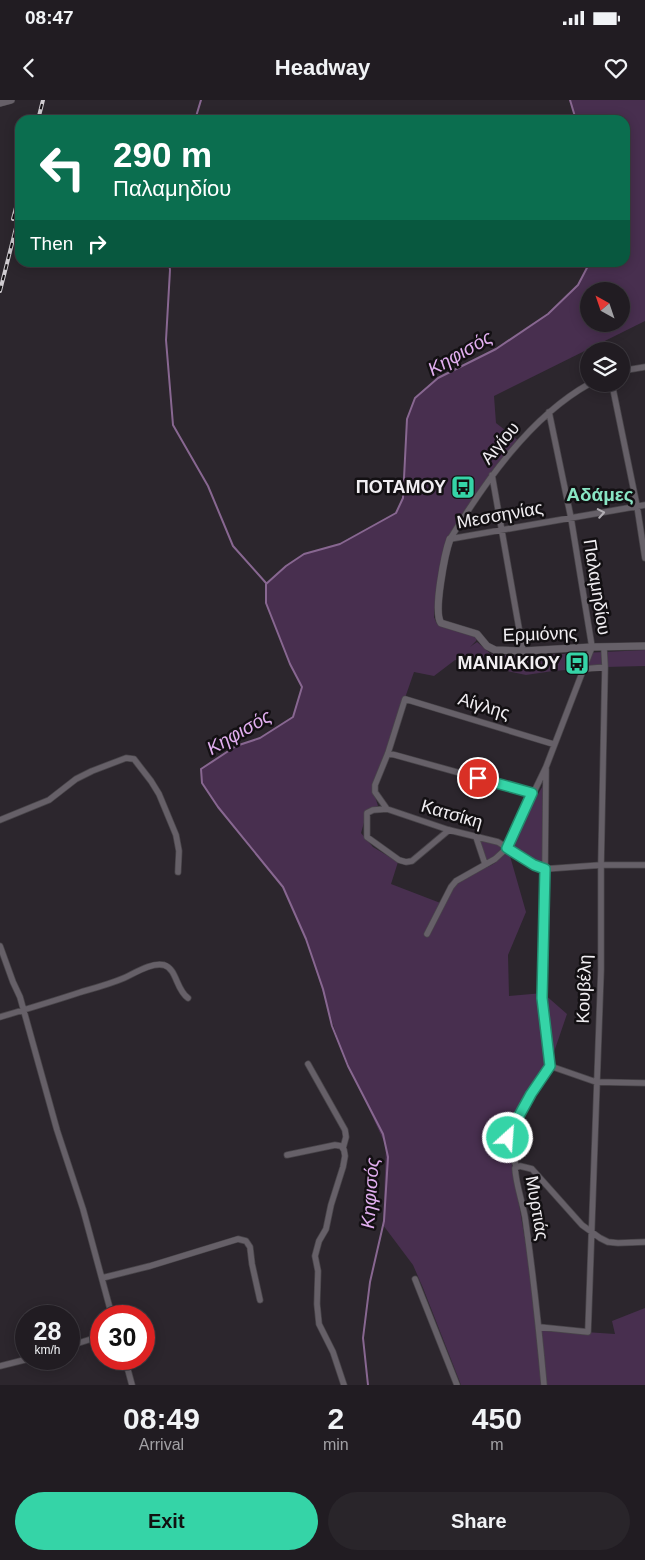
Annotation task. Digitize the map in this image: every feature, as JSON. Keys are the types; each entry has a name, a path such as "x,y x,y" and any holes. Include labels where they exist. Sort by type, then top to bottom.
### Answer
{"street":[{"path":"0,103 10,100"},
{"path":"630,370 645,367"},
{"name":"Αιγίου","path":"450,539 492,475 534,426 562,400 580,390"},
{"path":"614,392 637,506 645,558"},
{"name":"Παλαμηδίου","path":"507,848 546,767 592,647 571,518 548,412"},
{"path":"492,475 523,651"},
{"name":"Μεσσηνίας","path":"450,539 645,505"},
{"name":"Ερμιόνης","path":"450,539 440,586 439,621 477,634 487,646 493,649 523,651 645,646"},
{"name":"Κουβέλη","path":"539,1327 588,1332 600,970 604,648"},
{"path":"584,669 605,667"},
{"name":"Αίγλης","path":"388,754 405,699 554,744"},
{"path":"449,830 412,861 404,862 367,837 367,812 387,810 375,789 388,754 532,793"},
{"path":"0,820 49,800 84,775 118,760 134,759 152,781 166,808 179,846 178,872"},
{"path":"516,1166 509,1142 509,1134 531,1094 550,1066 542,998 546,767"},
{"name":"Κατσίκη","path":"387,810 449,830 498,842 507,848"},
{"path":"476,837 486,864"},
{"path":"427,934 451,887 456,881 495,859 507,848 534,865 545,869 601,865 645,865"},
{"path":"0,946 24,1010 57,1130 83,1209 109,1305"},
{"path":"0,1017 118,980 155,965 164,965 170,968 183,994 188,998"},
{"path":"308,1064 345,1130 346,1137 342,1148 345,1156 343,1167 331,1205 326,1229 319,1242 315,1256 318,1271 317,1304 319,1324 333,1352 344,1385"},
{"path":"550,1066 596,1082 645,1084"},
{"path":"288,1155 330,1145 341,1146 342,1148"},
{"name":"Μυρτιάς","path":"544,1385 539,1327 524,1214 515,1176 516,1166 526,1166 532,1169 582,1225 604,1240 613,1243 645,1242"},
{"path":"102,1278 242,1239 250,1247 260,1300"},
{"path":"416,1279 457,1385"},
{"path":"0,1366 15,1362"},
{"path":"128,1370 132,1385"}],"shaded area":[{"path":"570,100 645,100 645,321 630,328 630,282 580,282 580,332 623,332 603,342 580,342 580,353 494,396 496,423 519,441 446,540 434,617 437,624 472,633 478,637 470,647 477,642 491,654 521,656 645,650 645,666 605,667 526,675 455,660 434,676 414,672 373,790 378,806 367,812 361,833 373,847 398,862 391,884 443,904 460,878 488,867 497,861 507,850 485,862 478,838 507,848 545,782 545,869 508,849 526,912 508,955 509,996 543,993 567,1014 554,1052 547,1028 547,1064 507,1133 540,1329 615,1334 612,1321 645,1308 645,1385 461,1385 413,1265 383,1225 386,1146 340,1046 306,939 283,887 218,807 202,783 201,769 236,746 260,738 293,717 302,687 290,664 266,603 266,584 286,566 304,554 340,544 396,513 403,498 407,419 415,398 438,378 496,349 548,314 578,285 588,267 630,267 630,115 574,115"}],"waterway":[{"path":"196,115 201,100"},
{"name":"Κηφισός","path":"570,100 574,115"},
{"path":"170,267 166,340 173,425 208,486 233,546 266,583"},
{"name":"Κηφισός","path":"368,1385 363,1338 370,1282 384,1221 388,1157 383,1134 348,1066 332,1026 323,989 306,939 283,887 218,807 202,783 201,769 236,746 260,738 293,717 302,687 290,664 266,603 266,584 286,566 304,554 340,544 396,513 403,498 407,419 415,398 438,378 496,349 548,314 578,285 587,267"}],"railway":[{"path":"39,115 43,100"},
{"path":"13,219 15,211"},
{"path":"0,291 15,232"}],"place":[{"name":"ΠΟΤΑΜΟΥ","path":"463,487"},
{"name":"ΜΑΝΙΑΚΙΟΥ","path":"577,663"}],"district":[{"name":"Αδάμες","path":"600,494"}],"route":[{"path":"478,778 532,793 507,848 534,865 545,869 542,998 550,1066 531,1094 508,1138"}]}
